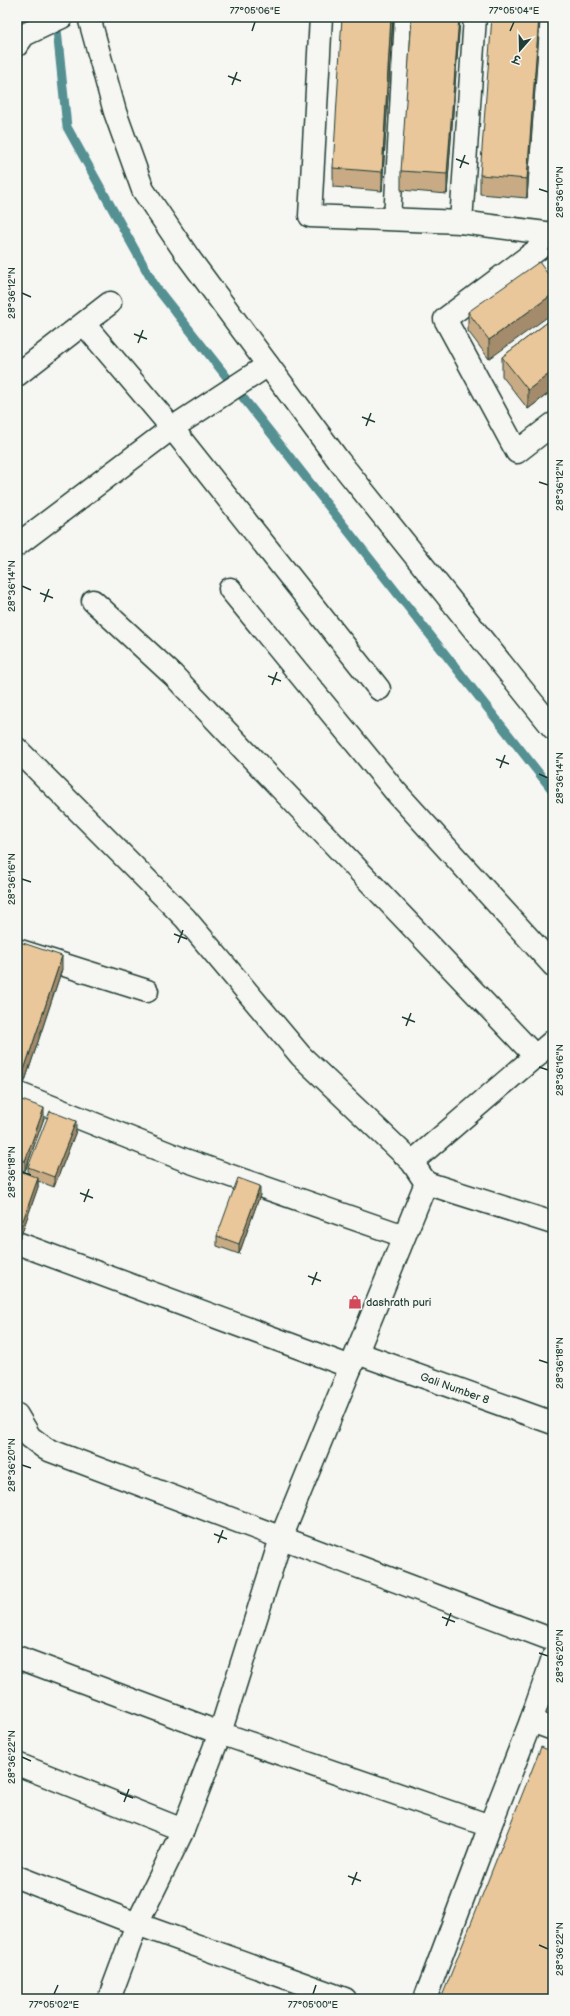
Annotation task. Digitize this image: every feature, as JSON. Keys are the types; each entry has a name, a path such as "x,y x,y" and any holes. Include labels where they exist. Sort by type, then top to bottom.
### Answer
{"street":[{"path":"17,45 24,35 62,17"},
{"path":"89,17 115,112 143,190 189,258 259,371 339,461 553,728"},
{"path":"321,17 310,216 461,222 553,234"},
{"path":"461,222 475,17"},
{"path":"553,238 445,319 517,452 553,424"},
{"path":"17,375 110,303"},
{"path":"84,324 172,428 379,689"},
{"path":"17,545 172,428 259,371"},
{"path":"230,589 395,791 553,965"},
{"path":"93,600 173,675 536,1057"},
{"path":"17,749 185,918 301,1056 412,1162 426,1183 553,1223"},
{"path":"17,950 147,991"},
{"path":"412,1162 553,1041"},
{"path":"17,1093 185,1160 404,1236"},
{"path":"110,1999 137,1924 183,1830 220,1733 281,1538 426,1183"},
{"name":"Gali Number 8","path":"17,1243 354,1360 553,1424"},
{"path":"17,1415 30,1437 46,1449 553,1640"},
{"path":"17,1657 220,1733 490,1826"},
{"path":"425,1999 531,1721 553,1658"},
{"path":"531,1721 553,1729"},
{"path":"17,1764 183,1830"},
{"path":"17,1877 137,1924 345,1999"}],"lane":[{"path":"392,220 403,17"}],"building":[{"path":"342,17 391,17 382,172 333,168"},
{"path":"412,17 459,17 447,174 401,171"},
{"path":"492,17 539,17 527,179 480,175"},
{"path":"553,246 553,255 549,249"},
{"path":"539,262 553,281 553,294 489,340 468,312"},
{"path":"553,318 553,371 528,390 502,357"},
{"path":"17,941 62,956 24,1070 17,1068"},
{"path":"19,1099 44,1108 25,1161 17,1158 17,1106"},
{"path":"50,1111 76,1121 54,1177 28,1167"},
{"path":"17,1170 38,1178 20,1229 17,1228"},
{"path":"238,1178 260,1186 239,1244 217,1236"},
{"path":"541,1747 553,1752 553,1997 552,1999 441,1999"}],"waterway":[{"path":"56,20 67,127 155,286 553,791"}],"place":[{"name":"dashrath puri","path":"355,1302"}]}
